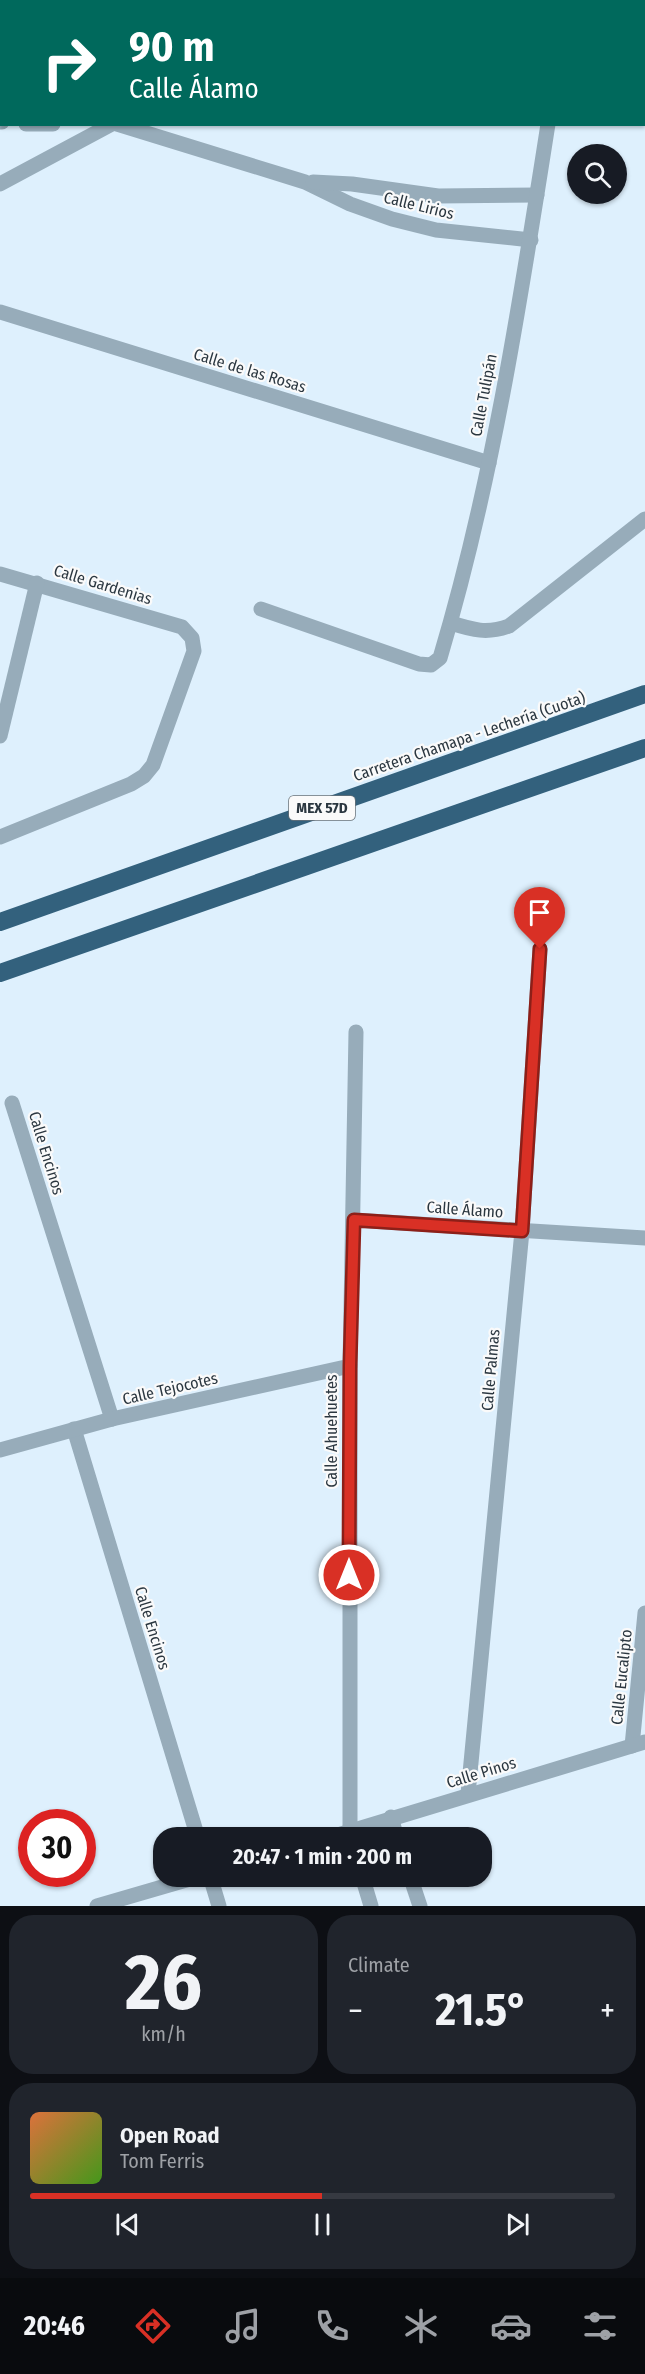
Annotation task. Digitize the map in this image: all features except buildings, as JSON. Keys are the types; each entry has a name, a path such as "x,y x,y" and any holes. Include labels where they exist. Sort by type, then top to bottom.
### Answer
{"highway":[{"name":"Carretera Chamapa - Lechería (Cuota)","path":"0,922 645,694"},
{"path":"0,973 645,748"}],"street":[{"path":"0,184 108,126"},
{"name":"Calle Lirios","path":"123,126 305,182 350,204 392,219 436,230 531,240"},
{"name":"Calle Tulipán","path":"261,609 419,664 431,665 440,658 451,623 489,464 531,240 548,126"},
{"name":"Calle Lirios","path":"305,182 352,184 438,196 537,195"},
{"name":"Calle de las Rosas","path":"0,312 489,464"},
{"path":"451,623 480,632 493,632 509,626 645,519"},
{"name":"Calle Gardenias","path":"0,573 182,627 192,638 194,651 153,765 144,776 131,784 0,837"},
{"path":"0,736 37,583"},
{"name":"Calle Palmas","path":"468,1794 522,1231 540,949"},
{"name":"Calle Ahuehuetes","path":"349,1827 350,1366 356,1032"},
{"name":"Calle Encinos","path":"12,1103 112,1419"},
{"name":"Calle Álamo","path":"354,1220 645,1238"},
{"name":"Calle Tejocotes","path":"0,1450 112,1419 350,1366"},
{"name":"Calle Encinos","path":"74,1429 195,1827"},
{"name":"Calle Eucalipto","path":"638,1744 645,1613"},
{"name":"Calle Pinos","path":"366,1827 391,1817 638,1744"},
{"path":"391,1817 394,1827"},
{"path":"97,1906 162,1887"},
{"path":"213,1887 219,1906"},
{"path":"365,1887 371,1906"},
{"path":"414,1887 420,1906"}],"route":[{"path":"349,1575 350,1366 354,1220 522,1231 540,949"}]}
